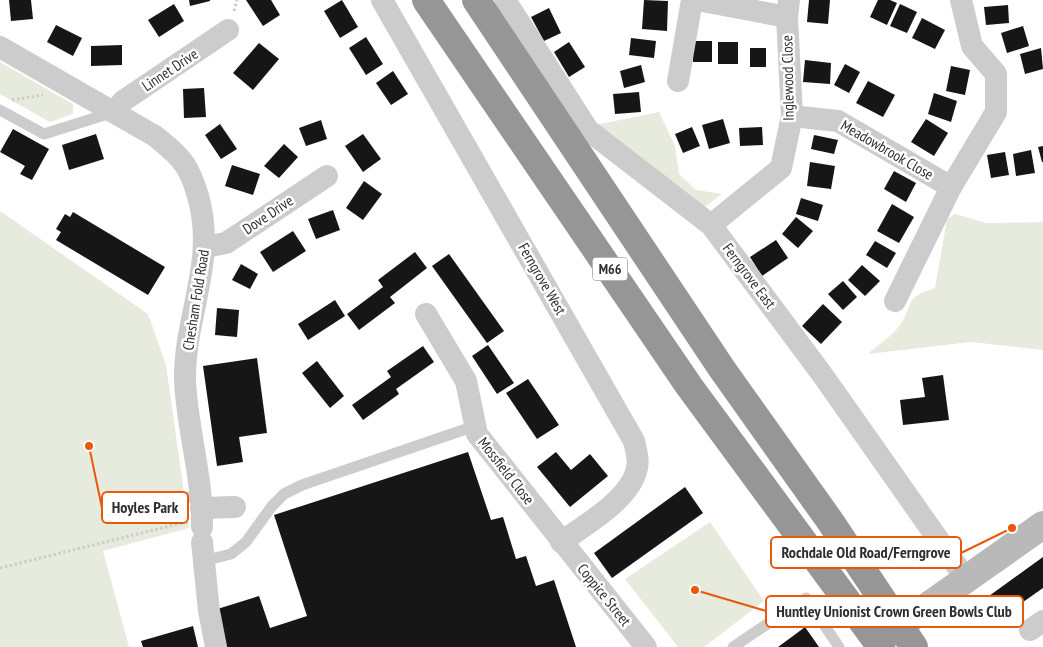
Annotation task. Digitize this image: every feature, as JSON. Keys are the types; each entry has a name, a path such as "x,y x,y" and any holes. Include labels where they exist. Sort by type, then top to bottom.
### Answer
{"highway":[{"name":"M66","path":"426,0 690,386 881,647"},
{"name":"M66","path":"476,0 722,369 830,522 914,647"}],"main road":[{"path":"869,647 1043,525"}],"street":[{"name":"Ferngrove West","path":"382,0 634,441 637,468 628,488 613,504 562,542"},
{"name":"Ferngrove East","path":"505,0 588,130 711,225 824,377 966,579"},
{"path":"678,81 692,0"},
{"name":"Inglewood Close","path":"697,0 788,8 792,116 781,168 711,225"},
{"name":"Meadowbrook Close","path":"894,301 951,187 996,112 996,74 972,46 961,0"},
{"name":"Linnet Drive","path":"114,112 123,101 228,30"},
{"name":"Chesham Fold Road","path":"0,47 155,136 173,150 186,166 202,212 205,247 186,357 186,381 216,647"},
{"name":"Meadowbrook Close","path":"792,116 838,121 951,187"},
{"name":"Dove Drive","path":"205,247 226,243 327,176"},
{"name":"Mossfield Close","path":"426,314 466,381 477,434 562,542"},
{"path":"202,526 235,507"},
{"name":"Coppice Street","path":"562,542 646,647"}],"lane":[{"path":"0,110 44,134 114,112"},
{"path":"160,500 202,526 231,554 246,542 272,506 284,494 296,488 475,426"},
{"path":"733,647 806,598 839,647"}],"path":[{"path":"10,100 76,90"},
{"path":"0,568 183,522 202,526"}],"shaded area":[{"path":"0,62 73,104 73,114 50,122 0,94"},
{"path":"659,112 675,146 679,174 696,190 722,194 706,206 694,206 595,125"},
{"path":"0,211 148,314 166,365 189,528 103,551 129,647 0,647"},
{"path":"955,214 987,223 1043,222 1043,350 971,342 868,354 897,329 914,298 935,288 947,219"},
{"path":"710,522 764,601 704,647 678,647 625,579"}],"building":[{"path":"9,0 31,0 33,19 11,21"},
{"path":"189,0 210,0 210,1 190,6"},
{"path":"246,0 271,0 280,15 263,26"},
{"path":"342,0 358,27 340,38 324,11"},
{"path":"644,0 668,1 667,31 642,29"},
{"path":"809,0 830,0 828,24 807,22"},
{"path":"878,0 890,0 897,3 887,25 870,17"},
{"path":"174,4 184,21 159,37 148,20"},
{"path":"900,4 917,12 907,33 890,26"},
{"path":"1008,5 1009,23 986,25 984,7"},
{"path":"549,8 561,33 544,41 531,17"},
{"path":"922,18 945,30 935,49 912,38"},
{"path":"56,25 82,38 73,56 47,42"},
{"path":"1023,26 1029,46 1007,53 1001,33"},
{"path":"366,37 383,64 366,75 349,48"},
{"path":"631,38 656,41 654,58 629,55"},
{"path":"693,41 712,41 712,62 693,62"},
{"path":"569,42 585,67 569,77 554,52"},
{"path":"718,42 738,42 738,64 718,64"},
{"path":"259,43 279,59 253,90 233,73"},
{"path":"122,45 122,65 91,66 91,46"},
{"path":"750,48 766,48 766,67 750,67"},
{"path":"1041,48 1043,69 1025,74 1020,54"},
{"path":"805,60 831,63 830,84 803,82"},
{"path":"845,64 860,72 849,93 834,85"},
{"path":"641,65 645,82 624,88 620,71"},
{"path":"951,66 970,70 965,95 946,91"},
{"path":"393,71 408,94 391,105 376,83"},
{"path":"868,81 895,95 883,117 856,103"},
{"path":"204,88 206,117 184,118 183,89"},
{"path":"639,92 641,112 615,114 613,94"},
{"path":"934,93 957,101 951,122 928,114"},
{"path":"723,119 730,143 709,149 702,125"},
{"path":"926,119 948,133 934,156 911,142"},
{"path":"321,120 327,139 306,146 299,128"},
{"path":"220,124 237,149 221,159 205,135"},
{"path":"692,127 700,146 683,153 675,134"},
{"path":"762,127 763,145 740,146 739,128"},
{"path":"13,129 49,149 32,180 20,174 25,166 0,152"},
{"path":"96,134 104,159 69,170 62,145"},
{"path":"363,134 381,159 363,172 345,146"},
{"path":"814,135 838,140 834,154 811,149"},
{"path":"284,144 298,157 279,178 264,166"},
{"path":"1043,146 1043,162 1042,162 1038,147"},
{"path":"1031,150 1035,173 1016,176 1013,154"},
{"path":"1005,152 1009,175 991,178 987,155"},
{"path":"810,162 835,166 831,189 807,186"},
{"path":"232,165 260,174 253,195 225,186"},
{"path":"894,171 916,183 906,202 884,189"},
{"path":"364,181 382,194 363,220 346,208"},
{"path":"801,198 823,205 818,221 796,214"},
{"path":"892,204 914,217 899,243 877,231"},
{"path":"333,210 340,230 316,239 308,219"},
{"path":"73,212 165,267 148,295 56,240 61,232 56,229 65,214 70,217"},
{"path":"796,217 813,231 798,248 782,234"},
{"path":"293,231 306,251 273,272 260,252"},
{"path":"776,240 788,258 762,276 750,257"},
{"path":"875,241 896,253 887,268 866,255"},
{"path":"415,252 427,268 390,297 395,303 359,330 347,314 383,287 378,280"},
{"path":"449,254 504,331 487,343 432,266"},
{"path":"241,264 258,274 250,289 232,280"},
{"path":"862,265 880,281 865,296 848,280"},
{"path":"843,281 857,297 843,310 828,294"},
{"path":"335,300 345,316 308,340 298,324"},
{"path":"823,304 842,322 821,344 802,326"},
{"path":"217,308 239,310 237,337 215,335"},
{"path":"488,345 514,383 497,394 472,356"},
{"path":"423,346 434,362 396,389 399,394 363,420 352,405 391,377 387,371"},
{"path":"257,358 267,433 239,437 243,462 217,466 203,366"},
{"path":"317,361 344,396 330,408 302,373"},
{"path":"943,375 949,420 903,425 900,400 925,397 922,378"},
{"path":"528,379 559,425 537,439 506,393"},
{"path":"468,452 491,520 503,517 516,559 526,556 536,586 554,580 576,647 223,647 211,611 259,596 270,628 307,616 274,515"},
{"path":"556,452 571,470 590,454 608,476 570,507 537,467"},
{"path":"685,487 703,513 612,578 594,553"},
{"path":"1043,557 1043,588 1003,616 989,596"},
{"path":"193,626 198,647 143,647 141,641"},
{"path":"805,627 819,647 778,647 793,636"}],"place":[{"name":"Hoyles Park","path":"89,446"},
{"name":"Rochdale Old Road/Ferngrove","path":"1012,528"},
{"name":"Huntley Unionist Crown Green Bowls Club","path":"695,590"}]}
